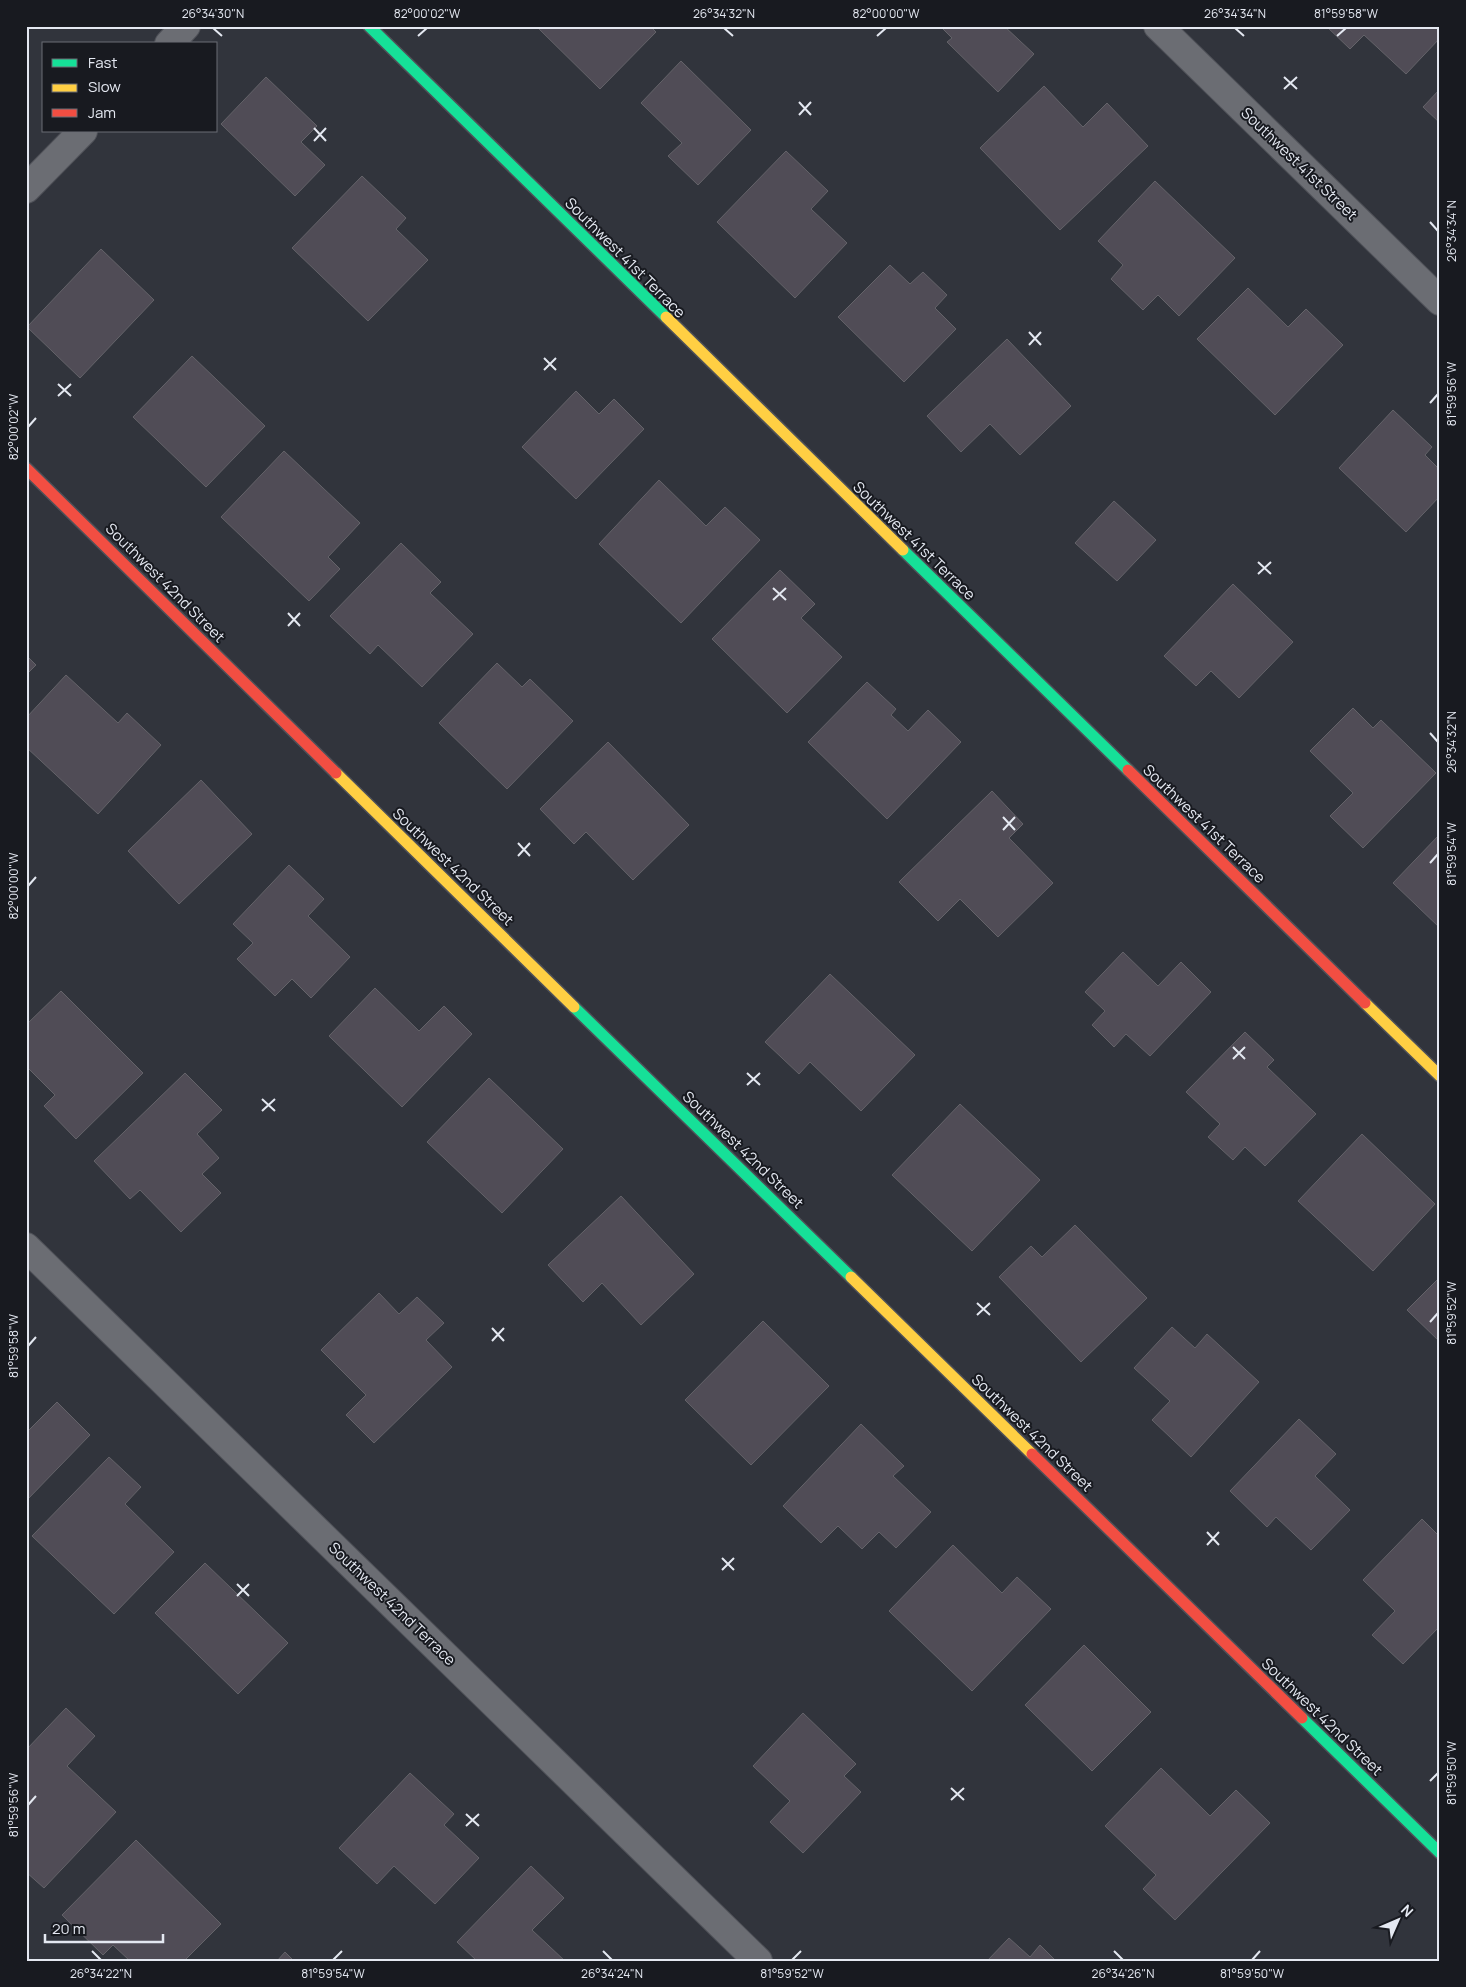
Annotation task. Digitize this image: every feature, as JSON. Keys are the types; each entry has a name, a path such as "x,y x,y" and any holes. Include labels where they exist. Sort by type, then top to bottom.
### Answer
{"street":[{"path":"170,42 186,26"},
{"name":"Southwest 41st Terrace","path":"369,26 1440,1076"},
{"name":"Southwest 41st Street","path":"1158,26 1440,301"},
{"path":"26,189 82,132"},
{"name":"Southwest 42nd Street","path":"26,468 1440,1853"},
{"name":"Southwest 42nd Terrace","path":"26,1247 758,1961"}],"building":[{"path":"536,26 650,26 656,32 600,89"},
{"path":"940,26 1004,26 1034,54 998,92 947,42 952,38"},
{"path":"1326,26 1438,26 1440,38 1406,74 1364,35 1350,49"},
{"path":"681,61 751,130 698,185 668,156 682,143 641,103"},
{"path":"266,77 317,126 301,142 325,165 295,196 221,124"},
{"path":"1044,86 1083,127 1107,103 1148,146 1060,230 980,148"},
{"path":"1440,89 1440,123 1423,107"},
{"path":"786,151 828,191 811,209 847,243 795,298 717,222"},
{"path":"362,176 406,218 396,229 428,260 368,321 292,248"},
{"path":"1155,181 1235,258 1179,316 1158,295 1143,310 1111,279 1123,265 1098,241"},
{"path":"101,249 154,300 80,378 27,327"},
{"path":"890,265 910,284 923,272 947,295 935,308 956,329 904,382 838,317"},
{"path":"1248,288 1288,327 1306,309 1343,345 1275,415 1197,339"},
{"path":"1007,339 1071,406 1020,455 990,424 961,452 927,416"},
{"path":"192,356 265,426 206,487 133,417"},
{"path":"576,391 599,414 614,399 644,429 576,499 522,447"},
{"path":"1393,410 1432,447 1425,455 1440,470 1440,496 1406,532 1339,468"},
{"path":"284,451 360,523 328,557 340,569 309,601 221,517"},
{"path":"659,480 706,526 725,507 760,540 681,623 599,544"},
{"path":"1114,501 1156,540 1117,581 1075,543"},
{"path":"401,543 441,582 430,593 473,634 422,687 378,645 370,654 330,616"},
{"path":"780,570 815,604 801,618 842,657 787,713 712,639"},
{"path":"1233,584 1293,642 1239,698 1211,671 1196,686 1164,656"},
{"path":"26,655 36,665 26,675"},
{"path":"497,663 522,687 530,679 573,721 507,789 439,723"},
{"path":"66,675 118,723 127,713 161,745 98,814 26,747 26,718"},
{"path":"867,682 896,709 891,715 908,731 928,710 961,742 887,819 808,742"},
{"path":"1353,708 1373,728 1381,720 1436,773 1363,848 1330,816 1353,793 1310,751"},
{"path":"608,742 689,825 633,880 586,832 574,844 540,809"},
{"path":"201,780 252,834 179,904 128,851"},
{"path":"992,791 1023,824 1009,838 1053,883 998,937 960,899 938,921 899,882"},
{"path":"1440,834 1440,928 1393,883"},
{"path":"289,865 324,899 308,916 350,957 311,998 292,979 275,996 237,959 253,943 233,924"},
{"path":"1123,952 1158,986 1181,962 1211,992 1150,1056 1126,1034 1114,1047 1092,1025 1105,1011 1085,992"},
{"path":"830,974 915,1055 861,1111 810,1062 799,1074 765,1042"},
{"path":"375,988 419,1031 444,1006 472,1034 402,1107 329,1036"},
{"path":"61,991 143,1073 76,1139 44,1106 55,1095 26,1066 26,1025"},
{"path":"1245,1032 1274,1060 1267,1067 1316,1114 1265,1166 1245,1147 1233,1160 1208,1137 1220,1124 1186,1092"},
{"path":"185,1073 222,1110 197,1134 219,1158 202,1174 221,1193 181,1232 140,1190 130,1199 94,1161"},
{"path":"489,1078 563,1149 502,1213 427,1142"},
{"path":"960,1104 1040,1180 972,1251 892,1175"},
{"path":"1362,1134 1435,1204 1373,1271 1298,1201"},
{"path":"621,1196 694,1274 641,1325 602,1283 583,1302 548,1265"},
{"path":"1075,1225 1147,1298 1081,1362 999,1277 1031,1246 1042,1257"},
{"path":"1440,1277 1440,1342 1407,1310"},
{"path":"379,1293 399,1314 417,1297 444,1323 426,1340 452,1367 374,1443 346,1415 366,1395 321,1350"},
{"path":"763,1321 829,1386 751,1465 685,1400"},
{"path":"1172,1327 1195,1348 1207,1334 1259,1382 1191,1457 1152,1420 1170,1401 1134,1368"},
{"path":"57,1402 90,1435 26,1501 26,1427 29,1430"},
{"path":"1299,1419 1336,1454 1315,1476 1350,1510 1311,1550 1276,1517 1267,1527 1230,1491"},
{"path":"861,1424 904,1466 893,1476 931,1512 896,1548 879,1532 862,1549 838,1526 821,1543 783,1506"},
{"path":"109,1457 141,1487 125,1504 174,1552 114,1614 32,1536"},
{"path":"1422,1519 1440,1537 1440,1626 1403,1664 1372,1635 1395,1611 1363,1580"},
{"path":"953,1545 1002,1593 1017,1577 1051,1609 972,1691 889,1611"},
{"path":"205,1563 288,1643 238,1694 155,1613"},
{"path":"1084,1645 1151,1712 1092,1771 1025,1705"},
{"path":"66,1708 95,1736 67,1766 116,1812 44,1888 26,1872 26,1750"},
{"path":"803,1713 856,1764 844,1776 861,1792 803,1853 770,1822 790,1801 753,1766"},
{"path":"1161,1768 1210,1816 1236,1790 1270,1823 1175,1920 1143,1889 1156,1875 1105,1826"},
{"path":"410,1773 454,1814 444,1825 479,1858 435,1904 394,1866 377,1884 339,1848"},
{"path":"136,1840 221,1924 184,1961 130,1961 113,1945 103,1955 62,1915"},
{"path":"531,1866 564,1898 532,1930 565,1961 477,1961 457,1942"},
{"path":"1009,1938 1030,1957 1040,1945 1056,1961 987,1961"},
{"path":"285,1952 294,1961 277,1961"}],"traffic: fast":[{"path":"369,26 666,317"},
{"path":"903,550 1128,770"},
{"path":"574,1007 851,1277"},
{"path":"1302,1718 1440,1853"}],"traffic: slow":[{"path":"666,317 903,550"},
{"path":"336,773 574,1007"},
{"path":"1365,1003 1440,1076"},
{"path":"851,1277 1032,1454"}],"traffic: jam":[{"path":"26,468 336,773"},
{"path":"1128,770 1365,1003"},
{"path":"1032,1454 1302,1718"}]}
